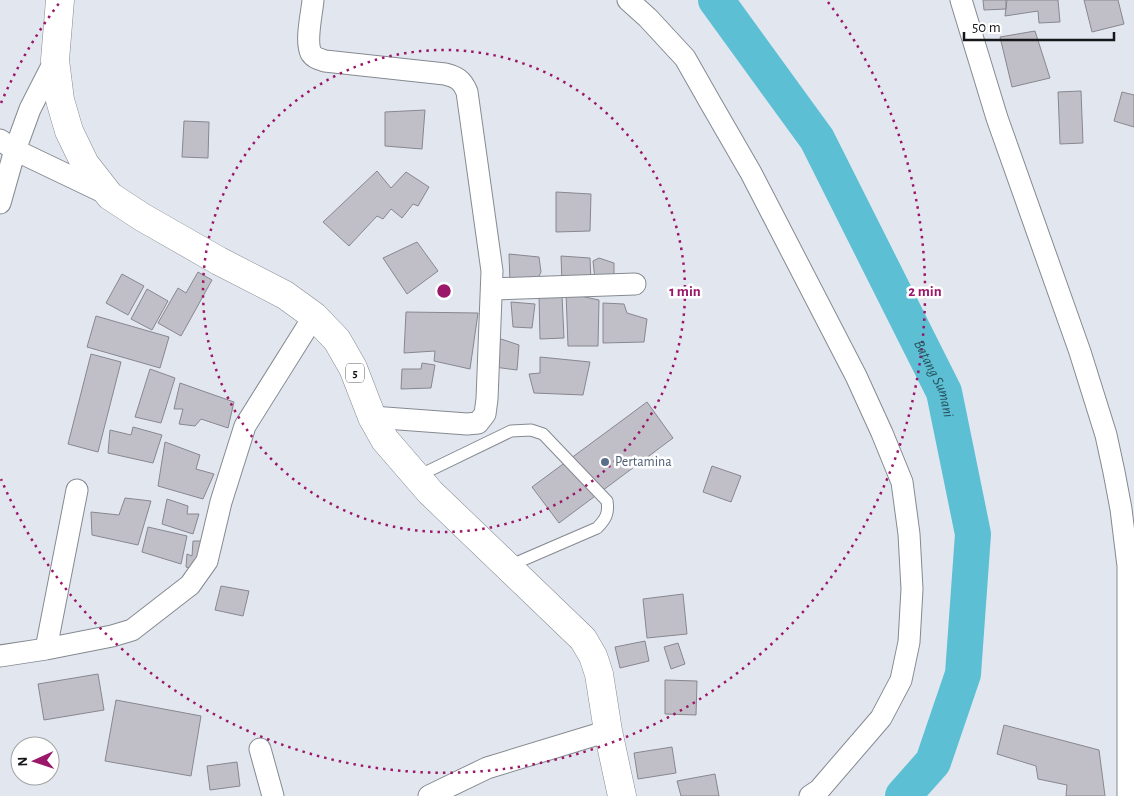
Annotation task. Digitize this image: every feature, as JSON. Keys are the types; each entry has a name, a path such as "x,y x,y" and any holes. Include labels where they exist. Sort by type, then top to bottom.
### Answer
{"highway":[{"name":"5","path":"60,0 55,60 60,100 69,131 84,164 110,196 142,217 219,261 285,295 314,316 336,340 353,368 372,417 385,440 416,477 583,639 593,656 599,674 608,730 622,796"}],"street":[{"path":"313,0 308,42 311,52 316,58 325,61 456,76 463,83 468,101 492,271 485,414 478,423 467,424 372,417"},
{"path":"628,0 648,18 685,58 751,173 856,376 882,432 902,482 909,534 912,589 909,642 900,680 881,718 819,790 810,796"},
{"path":"961,0 997,118 1080,352 1106,434 1114,472 1128,566 1128,796"},
{"path":"0,203 8,145 30,109 55,60"},
{"path":"8,145 110,196"},
{"path":"492,289 635,284"},
{"path":"0,656 112,636 132,630 184,591 198,576 207,561 222,502 245,426 314,316"},
{"path":"46,649 77,490"},
{"path":"430,796 487,768 608,730"},
{"path":"260,749 273,796"}],"lane":[{"path":"416,477 511,431 532,430 543,434 607,501 609,510 605,520 597,528 509,566"}],"building":[{"path":"983,0 1006,0 1006,9 984,10"},
{"path":"1007,0 1058,0 1060,22 1039,23 1038,11 1005,16"},
{"path":"1084,0 1118,0 1124,24 1092,32"},
{"path":"1035,31 1050,78 1012,87 1000,37"},
{"path":"1081,91 1083,143 1060,144 1058,92"},
{"path":"1122,92 1134,95 1134,127 1114,121"},
{"path":"425,110 422,149 385,146 385,112"},
{"path":"184,121 209,122 208,158 182,157"},
{"path":"377,171 391,188 406,172 429,187 418,206 413,204 402,218 391,209 383,219 377,216 349,246 323,222"},
{"path":"556,192 591,194 590,231 556,232"},
{"path":"417,242 438,271 407,294 383,258"},
{"path":"509,254 539,257 541,272 536,282 510,284"},
{"path":"561,256 590,258 591,281 562,283"},
{"path":"599,258 614,263 614,281 595,280 593,261"},
{"path":"198,272 212,280 181,336 158,323 178,288 186,293"},
{"path":"122,274 144,286 128,315 106,303"},
{"path":"147,289 168,301 152,330 131,319"},
{"path":"566,293 599,300 598,346 568,346"},
{"path":"562,295 564,338 540,339 539,296"},
{"path":"511,302 535,304 532,328 513,327"},
{"path":"603,303 624,304 627,313 647,319 644,342 603,343"},
{"path":"406,312 478,313 470,369 434,361 435,351 404,353"},
{"path":"96,316 169,337 160,368 87,347"},
{"path":"495,337 519,345 517,370 494,367"},
{"path":"91,354 121,362 98,452 68,444"},
{"path":"540,357 590,362 583,395 534,393 529,374 540,373"},
{"path":"422,363 435,365 431,388 401,389 402,369 421,369"},
{"path":"150,369 175,378 161,423 135,417"},
{"path":"180,383 234,402 228,428 201,419 195,426 179,424 183,409 174,409"},
{"path":"647,402 673,438 559,523 532,487"},
{"path":"133,427 162,435 153,463 108,453 110,430 131,435"},
{"path":"165,442 200,455 196,469 214,474 203,499 158,486"},
{"path":"712,466 741,476 731,502 703,492"},
{"path":"125,498 151,501 138,545 92,535 91,512 119,515"},
{"path":"167,499 188,506 187,514 199,514 193,534 162,524"},
{"path":"148,527 187,536 181,564 142,552"},
{"path":"193,541 201,541 197,570 186,567 187,554 192,556"},
{"path":"221,586 249,591 243,616 215,610"},
{"path":"683,594 687,634 647,638 643,599"},
{"path":"645,641 649,661 620,668 615,647"},
{"path":"678,643 685,664 671,669 664,647"},
{"path":"98,674 104,710 44,720 38,684"},
{"path":"665,680 697,681 696,715 665,714"},
{"path":"116,700 201,716 191,776 105,761"},
{"path":"1004,725 1099,750 1105,796 1066,796 1067,785 1038,779 1036,766 997,754"},
{"path":"672,747 676,773 638,779 634,753"},
{"path":"237,762 240,786 210,790 207,766"},
{"path":"715,774 719,796 681,796 677,781"}],"waterway":[{"name":"Batang Sumani","path":"716,0 817,139 944,392 973,534 963,674 933,762 903,796"}],"place":[{"name":"Pertamina","path":"605,462"}]}
